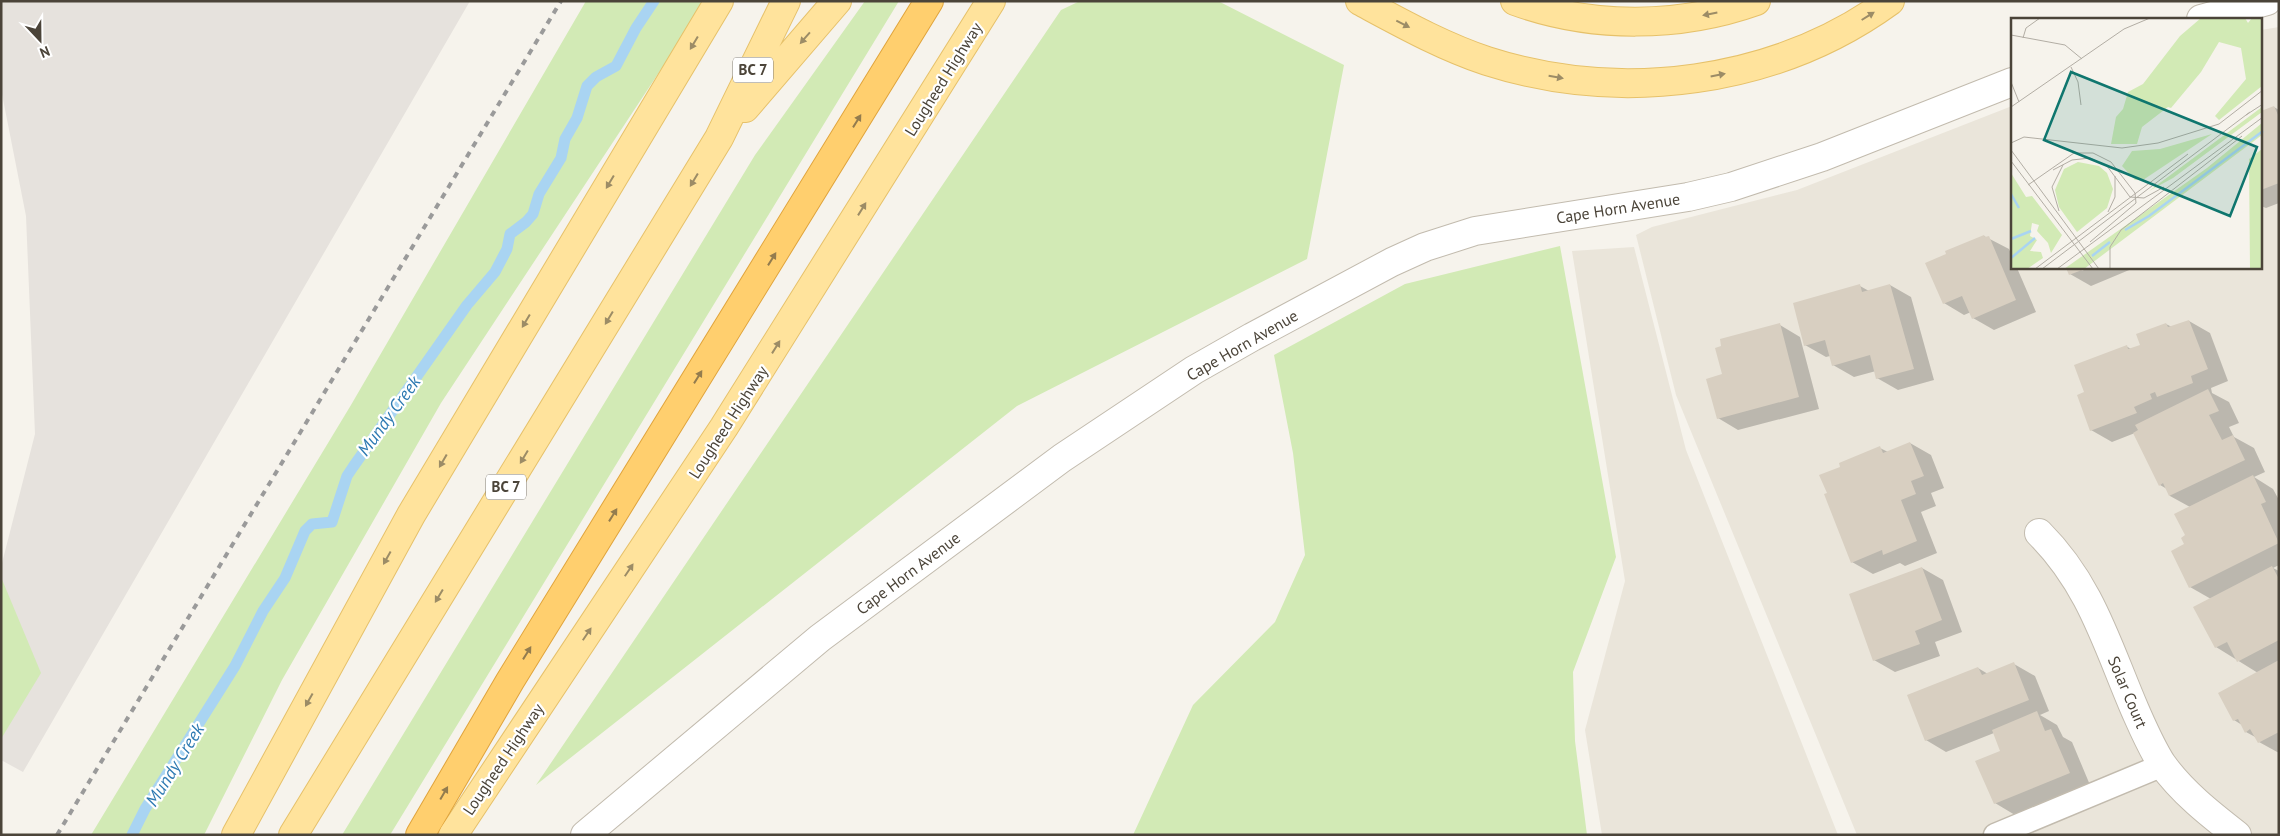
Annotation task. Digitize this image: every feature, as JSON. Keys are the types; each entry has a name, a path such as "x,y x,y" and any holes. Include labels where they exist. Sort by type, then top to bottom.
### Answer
{"highway":[{"path":"420,835 515,672 929,1"}],"main road":[{"path":"236,835 411,515 719,1"},
{"name":"BC 7","path":"293,835 719,138 786,1"},
{"path":"719,138 837,1"},
{"name":"Lougheed Highway","path":"453,835 746,394 991,1"},
{"path":"1360,1 1423,34 1487,61 1563,79 1633,83 1707,77 1784,58 1842,32 1890,1"},
{"path":"1515,1 1556,13 1635,22 1692,18 1756,1"}],"street":[{"path":"2205,18 2267,1"},
{"name":"Cape Horn Avenue","path":"585,835 820,638 1062,458 1194,370 1392,262 1425,247 1475,231 1688,197 1731,187 1822,157 2011,82"},
{"name":"Solar Court","path":"2039,533 2072,571 2090,601 2146,734 2163,765 2186,792 2237,835"}],"lane":[{"path":"1995,835 2163,765"}],"shaded area":[{"path":"1,1 470,1 23,772 1,760 1,567 35,434 26,216 1,89"},
{"path":"2279,27 2279,835 1857,835 1676,395 1636,235 1652,227 1797,190 2011,106 2011,269 2262,269 2262,30"},
{"path":"1634,247 1686,450 1838,835 1602,835 1585,730 1625,581 1572,251"}],"green space":[{"path":"586,1 706,1 441,403 282,680 204,835 91,835 351,405"},
{"path":"865,1 899,1 390,835 342,835 755,155"},
{"path":"1080,1 1218,1 1344,65 1307,259 1017,406 536,785 1061,10"},
{"path":"1560,246 1616,557 1573,672 1575,741 1587,835 1133,835 1193,705 1275,622 1305,555 1293,453 1274,355 1405,284"},
{"path":"1,577 41,673 1,739"}],"building":[{"path":"2274,106 2279,117 2279,183 2262,190 2262,111"},
{"path":"1984,235 1985,237 1989,236 2016,300 1972,319 1962,296 1943,304 1925,263 1946,254 1945,251"},
{"path":"2066,269 2084,269 2069,275"},
{"path":"1860,284 1862,292 1890,284 1914,369 1876,379 1870,355 1832,366 1825,340 1804,346 1793,303"},
{"path":"2189,320 2208,369 2191,376 2193,383 2157,397 2155,392 2150,394 2152,399 2134,407 2137,413 2090,431 2077,395 2084,392 2074,365 2127,345 2128,349 2140,345 2136,334 2166,323 2168,327"},
{"path":"1780,323 1799,397 1717,419 1706,379 1722,374 1715,348 1721,346 1720,339"},
{"path":"2208,389 2219,411 2209,415 2222,440 2233,435 2245,460 2169,496 2163,483 2159,486 2133,433 2138,430 2135,425"},
{"path":"1910,442 1924,476 1911,481 1916,494 1901,500 1917,541 1883,555 1882,550 1851,563 1824,494 1827,493 1819,475 1840,467 1839,463 1880,446 1883,453"},
{"path":"2253,475 2266,502 2261,504 2279,543 2189,588 2171,551 2184,544 2181,538 2185,535 2174,514"},
{"path":"2272,566 2279,579 2279,640 2237,662 2227,642 2215,648 2193,607"},
{"path":"1922,567 1942,620 1915,631 1920,644 1873,661 1849,594"},
{"path":"2279,660 2279,732 2258,743 2250,729 2245,733 2238,719 2233,721 2218,693"},
{"path":"2014,662 2029,700 1925,741 1907,695 1978,667 1982,675"},
{"path":"2037,711 2045,731 2051,729 2070,773 1994,804 1975,761 2000,751 1992,730"}],"waterway":[{"name":"Mundy Creek","path":"132,835 145,809 235,666 263,611 285,578 305,531 312,524 332,522 347,476 467,305 495,272 507,249 510,234 533,214 539,194 561,158 565,139 577,118 587,86 596,77 616,66 636,28 654,1"}],"railway":[{"path":"57,835 561,1"}]}
